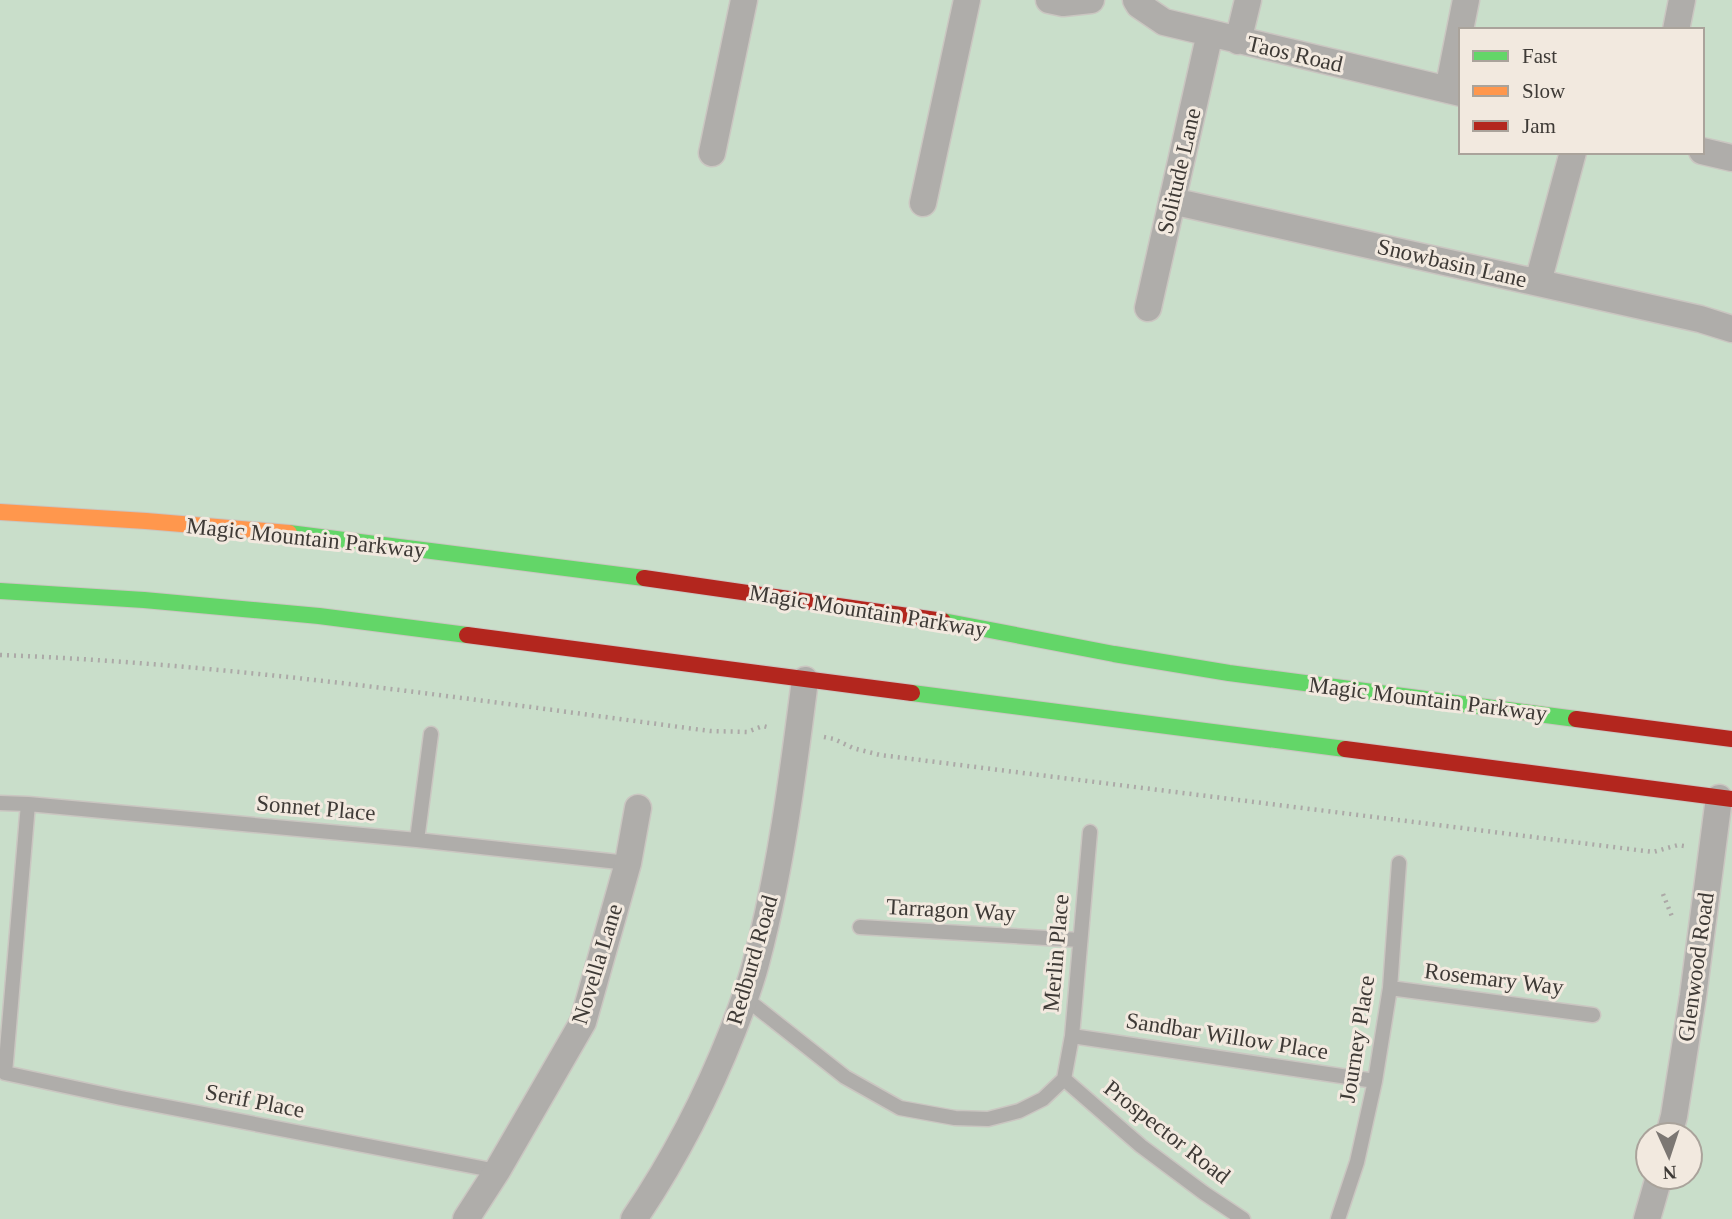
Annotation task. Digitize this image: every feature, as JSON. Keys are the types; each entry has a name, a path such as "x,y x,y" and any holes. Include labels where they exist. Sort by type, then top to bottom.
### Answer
{"street":[{"path":"712,153 744,0"},
{"path":"923,203 967,0"},
{"path":"1049,0 1063,3 1091,0"},
{"name":"Taos Road","path":"1136,0 1164,22 1454,92"},
{"path":"1238,41 1248,0"},
{"path":"1462,28 1466,0"},
{"path":"1676,28 1682,0"},
{"name":"Solitude Lane","path":"1148,308 1210,33"},
{"path":"1454,92 1459,54"},
{"path":"1704,151 1732,158"},
{"path":"1538,282 1572,154"},
{"name":"Snowbasin Lane","path":"1172,201 1700,318 1732,329"},
{"name":"Magic Mountain Parkway","path":"0,512 295,534 592,571 933,619 1229,673 1732,739"},
{"path":"0,591 144,600 318,616 1725,798"},
{"name":"Redburd Road","path":"634,1219 685,1136 717,1070 757,961 783,831 806,680"},
{"name":"Glenwood Road","path":"1673,1121 1725,798"},
{"name":"Novella Lane","path":"466,1219 497,1171 583,1022 628,863 638,808"},
{"path":"1647,1219 1655,1191"}],"lane":[{"path":"417,840 431,734"},
{"name":"Sonnet Place","path":"0,803 417,840 628,863"},
{"name":"Serif Place","path":"28,804 5,1073 497,1171"},
{"name":"Merlin Place","path":"1064,1079 1072,1036 1090,832"},
{"name":"Journey Place","path":"1338,1219 1357,1162 1375,1081 1390,988 1399,863"},
{"name":"Tarragon Way","path":"860,927 1080,940"},
{"name":"Rosemary Way","path":"1390,988 1593,1015"},
{"path":"745,998 845,1077 900,1108 955,1118 988,1119 1019,1111 1043,1099 1064,1079"},
{"name":"Sandbar Willow Place","path":"1072,1036 1375,1081"},
{"name":"Prospector Road","path":"1064,1079 1141,1146 1243,1219"}],"path":[{"path":"0,655 198,668 354,685 710,731 747,732 763,726"},
{"path":"834,739 853,748 880,755 1653,852 1678,845"}],"green space":[{"path":"0,0 1732,0 1732,1219 0,1219"}],"traffic: fast":[{"path":"289,533 644,578"},
{"path":"0,591 144,600 319,616 467,635"},
{"path":"943,621 1229,673 1576,719"},
{"path":"912,693 1345,749"}],"traffic: slow":[{"path":"0,512 289,533"}],"traffic: jam":[{"path":"644,578 943,621"},
{"path":"467,635 912,693"},
{"path":"1576,719 1732,739"},
{"path":"1345,749 1732,799"}]}
